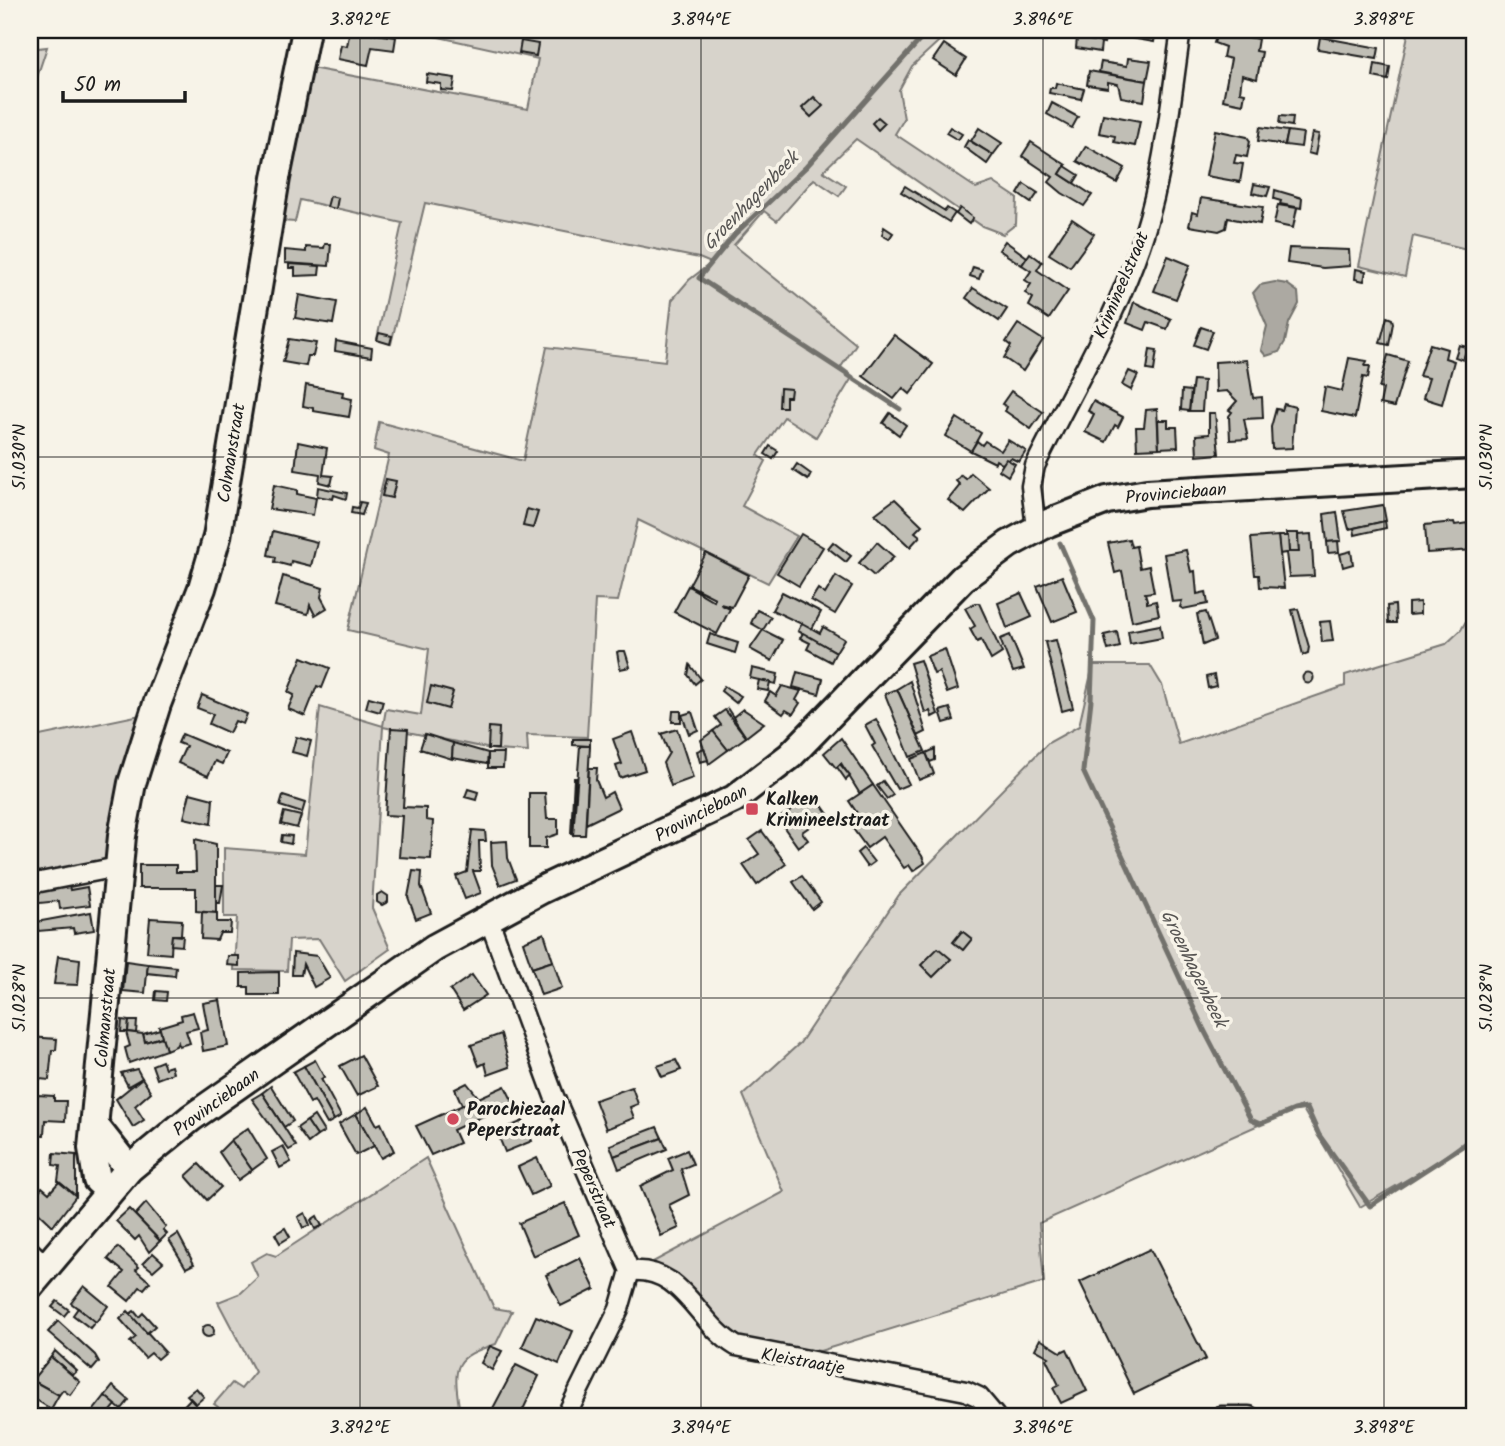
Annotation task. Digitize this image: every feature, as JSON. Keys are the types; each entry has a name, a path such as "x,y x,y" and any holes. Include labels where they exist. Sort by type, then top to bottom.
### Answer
{"main road":[{"name":"Colmanstraat","path":"108,1190 97,1180 92,1148 118,867 132,783 157,704 202,588 217,537 276,178 306,30"},
{"name":"Provinciebaan","path":"35,1268 129,1169 214,1102 434,948 488,917 734,799 790,756 963,578 1036,528 1107,500 1147,493 1475,474"},
{"path":"96,1126 129,1169"}],"street":[{"name":"Krimineelstraat","path":"1036,528 1031,486 1035,466 1104,327 1146,225 1157,189 1181,30"},
{"path":"30,884 118,867"},
{"name":"Peperstraat","path":"488,917 554,1097 630,1270"},
{"path":"566,1416 619,1309 630,1270"},
{"name":"Kleistraatje","path":"630,1270 656,1272 668,1277 716,1332 736,1346 966,1391 979,1397 995,1416"},
{"path":"1222,1416 1249,1416"}],"shaded area":[{"path":"407,30 951,30 912,66 899,90 904,119 895,134 976,188 993,182 1017,198 1016,224 1003,234 982,226 856,139 823,171 846,186 839,196 814,179 777,221 764,211 734,245 856,344 841,367 853,376 816,437 784,417 758,455 766,461 742,506 797,536 768,583 638,520 618,601 595,600 587,737 527,735 528,752 496,750 383,727 372,908 390,949 345,981 319,939 289,940 287,971 234,970 237,917 224,917 224,848 305,854 320,707 383,726 386,709 421,715 429,649 348,630 389,455 374,450 379,422 523,461 547,347 665,361 672,300 689,280 711,263 699,258 425,203 391,344 377,339 402,223 300,200 295,222 281,221 311,68 528,109 538,59"},
{"path":"1409,30 1475,30 1475,251 1413,236 1405,277 1359,266"},
{"path":"47,47 30,98 30,49"},
{"path":"1275,282 1287,284 1298,292 1299,304 1279,352 1266,356 1261,350 1267,326 1253,293 1260,285"},
{"path":"1475,605 1475,1134 1435,1163 1360,1207 1301,1106 1039,1223 1044,1282 820,1351 746,1342 720,1328 681,1279 651,1263 784,1192 743,1095 800,1043 899,895 1048,743 1079,726 1093,665 1150,665 1162,685 1179,744 1345,686 1345,675 1446,644 1461,630"},
{"path":"140,715 120,784 104,870 30,881 30,738"},
{"path":"426,1158 494,1308 512,1311 496,1344 472,1353 464,1359 457,1372 459,1407 476,1416 211,1416 218,1407 214,1404 232,1383 241,1389 255,1372 218,1302 241,1293 258,1277 251,1262 267,1253 276,1256"}],"building":[{"path":"350,30 396,37 394,50 372,47 368,65 338,59 341,45 347,46"},
{"path":"1070,30 1106,34 1104,43 1069,37"},
{"path":"1126,30 1156,30 1154,42 1125,37"},
{"path":"1219,30 1257,30 1255,38"},
{"path":"1218,31 1258,39 1256,51 1262,52 1257,79 1242,75 1240,92 1245,93 1243,104 1223,100 1231,59 1223,57 1225,47 1214,43"},
{"path":"1320,37 1379,48 1377,59 1318,49"},
{"path":"1077,38 1101,42 1100,52 1076,48"},
{"path":"521,41 538,44 536,56 519,53"},
{"path":"944,44 966,59 956,75 933,60"},
{"path":"1128,58 1151,61 1147,81 1099,72 1101,62 1127,66"},
{"path":"1375,64 1390,67 1388,80 1373,77"},
{"path":"1089,71 1147,81 1144,101 1121,97 1118,84 1108,82 1108,88 1087,85"},
{"path":"427,74 455,78 453,91 441,90 441,84 426,82"},
{"path":"1056,83 1084,89 1081,99 1049,93"},
{"path":"814,97 823,106 811,117 802,108"},
{"path":"1052,103 1078,117 1072,128 1047,114"},
{"path":"1103,114 1140,121 1135,146 1114,142 1115,136 1099,133"},
{"path":"1280,116 1293,117 1292,126 1279,124"},
{"path":"878,117 885,123 878,130 872,123"},
{"path":"950,127 962,134 958,140 946,133"},
{"path":"1260,127 1288,131 1285,145 1258,141"},
{"path":"979,128 1002,143 993,155 971,141"},
{"path":"1215,130 1247,137 1250,141 1247,157 1236,155 1234,163 1243,164 1240,182 1206,176"},
{"path":"1288,131 1303,133 1301,147 1285,145"},
{"path":"1312,133 1319,134 1315,155 1308,153"},
{"path":"968,140 993,155 987,164 964,147"},
{"path":"1031,142 1066,165 1060,174 1092,195 1084,206 1062,193 1049,182 1053,177 1022,156"},
{"path":"1086,146 1125,168 1117,183 1077,161"},
{"path":"1065,166 1079,175 1074,183 1060,174"},
{"path":"1024,184 1038,193 1031,203 1018,194"},
{"path":"1254,184 1270,187 1267,196 1252,193"},
{"path":"905,186 945,211 947,208 955,213 949,222 901,192"},
{"path":"1275,190 1302,198 1301,208 1280,204 1281,201 1274,199"},
{"path":"330,196 338,198 336,209 327,207"},
{"path":"1201,198 1263,207 1260,224 1228,218 1226,228 1219,231 1189,226 1192,212 1198,214"},
{"path":"1278,205 1297,208 1293,228 1274,224"},
{"path":"960,208 973,218 969,224 956,214"},
{"path":"1072,219 1094,234 1070,267 1049,254"},
{"path":"884,227 893,233 889,239 882,235"},
{"path":"1005,241 1027,257 1022,265 999,250"},
{"path":"325,244 331,244 329,266 285,263 285,250 306,252 306,247 324,248"},
{"path":"1289,248 1349,250 1350,266 1323,268 1287,263"},
{"path":"1030,253 1042,262 1037,270 1068,291 1049,319 1029,306 1033,298 1025,293 1031,284 1025,280 1031,271 1022,265"},
{"path":"1168,256 1190,265 1176,299 1154,291"},
{"path":"289,264 320,266 319,275 295,276 295,268 289,268"},
{"path":"973,267 982,270 979,279 970,276"},
{"path":"1356,269 1366,271 1364,281 1355,279"},
{"path":"973,288 1007,309 999,321 966,298"},
{"path":"299,295 337,302 333,324 295,318"},
{"path":"1134,302 1171,319 1167,329 1148,322 1145,330 1127,323"},
{"path":"1387,317 1392,319 1393,323 1389,345 1380,343"},
{"path":"1018,324 1043,340 1023,371 1004,358 1011,346 1006,342"},
{"path":"1201,327 1213,331 1206,349 1194,345"},
{"path":"379,333 392,336 390,344 377,340"},
{"path":"894,335 933,364 910,394 903,388 894,399 863,376"},
{"path":"289,339 316,343 313,356 308,356 306,366 283,362"},
{"path":"336,341 372,348 371,357 335,351"},
{"path":"1430,344 1447,349 1445,358 1454,361 1442,404 1423,398 1429,378 1419,376"},
{"path":"1459,345 1467,347 1463,360 1455,357"},
{"path":"1150,349 1157,350 1154,371 1147,370"},
{"path":"1388,355 1408,361 1394,407 1380,404 1383,389 1379,388"},
{"path":"1349,358 1367,361 1365,366 1370,366 1368,378 1363,377 1355,418 1321,411 1325,387 1342,391"},
{"path":"1247,360 1253,398 1262,397 1263,418 1244,419 1248,439 1230,440 1229,416 1232,412 1229,410 1237,401 1227,391 1216,392 1215,362"},
{"path":"1129,371 1138,375 1131,390 1122,385"},
{"path":"1193,380 1204,381 1202,411 1189,411"},
{"path":"306,385 343,392 342,397 352,399 349,417 313,411 313,408 303,406"},
{"path":"780,388 791,389 790,397 786,397 786,407 779,407"},
{"path":"1182,390 1191,391 1189,411 1181,410"},
{"path":"1011,391 1043,412 1031,429 1005,411 1007,407 1002,404"},
{"path":"1093,401 1123,417 1118,427 1115,425 1106,442 1085,432 1094,414 1088,411"},
{"path":"1284,404 1295,407 1292,448 1272,449 1271,427 1276,409 1282,410"},
{"path":"1157,409 1159,448 1137,449 1136,427 1144,427 1146,410"},
{"path":"890,413 906,425 899,435 883,423"},
{"path":"1209,413 1215,413 1219,454 1197,456 1196,435 1209,434"},
{"path":"957,418 981,433 971,451 946,436"},
{"path":"1158,420 1168,420 1168,427 1177,427 1178,447 1159,448"},
{"path":"1008,440 1026,451 1019,462 1011,458 1002,464 996,460 995,463 971,451 977,441 982,445 985,441 1001,451"},
{"path":"298,442 327,448 323,475 333,476 331,485 319,482 320,474 295,470"},
{"path":"770,446 778,451 773,459 765,454"},
{"path":"1006,459 1015,464 1008,476 999,470"},
{"path":"797,464 811,474 808,480 793,470"},
{"path":"971,473 989,488 965,513 948,500 960,485 956,481 961,475 966,479"},
{"path":"386,479 396,481 392,498 382,496"},
{"path":"274,485 316,498 313,515 269,509"},
{"path":"318,487 347,493 346,499 334,495 333,499 317,496"},
{"path":"895,499 922,525 915,532 920,536 910,547 875,514"},
{"path":"360,502 366,503 362,515 351,513 352,507 358,508"},
{"path":"1383,505 1386,521 1349,529 1344,511"},
{"path":"527,509 538,512 533,528 523,526"},
{"path":"1337,512 1341,541 1327,542 1324,514"},
{"path":"1385,521 1386,528 1355,535 1354,528"},
{"path":"1454,522 1455,525 1475,522 1475,550 1427,553 1425,525"},
{"path":"273,531 317,542 311,566 291,561 290,566 275,562 276,557 268,555"},
{"path":"1286,533 1298,533 1299,552 1289,552"},
{"path":"801,534 823,547 799,586 777,573"},
{"path":"1311,534 1314,576 1289,577 1286,553 1279,554 1278,536 1288,536 1289,552 1299,552 1298,535"},
{"path":"1278,536 1284,588 1260,587 1259,575 1255,575 1251,538"},
{"path":"1129,539 1131,547 1136,546 1140,568 1149,566 1154,592 1145,593 1147,603 1156,601 1159,615 1132,621 1122,571 1115,573 1108,543"},
{"path":"1338,541 1339,552 1328,553 1327,542"},
{"path":"833,542 851,556 846,562 828,548"},
{"path":"877,542 894,557 874,576 859,563"},
{"path":"1186,550 1191,572 1195,571 1197,594 1206,592 1208,604 1183,609 1180,607 1182,601 1172,602 1164,554"},
{"path":"1351,551 1353,564 1343,567 1340,554"},
{"path":"706,553 749,575 732,607 720,604 730,609 717,634 674,612 688,586 714,601 715,598 689,585"},
{"path":"283,576 323,588 321,597 327,608 315,615 310,605 308,614 275,606"},
{"path":"836,576 852,586 835,614 811,600 818,589 825,594"},
{"path":"1062,576 1077,612 1052,622 1037,586"},
{"path":"782,592 821,612 812,629 772,610"},
{"path":"1021,593 1032,617 1007,628 998,603"},
{"path":"1420,602 1420,614 1408,615 1408,603"},
{"path":"979,603 1002,653 991,660 981,640 977,642 970,629 975,626 965,608"},
{"path":"1395,605 1396,623 1388,623 1387,606"},
{"path":"1298,609 1309,647 1308,653 1303,655 1292,610"},
{"path":"757,610 771,617 763,630 751,623"},
{"path":"1206,612 1215,640 1203,645 1197,614"},
{"path":"1330,621 1333,641 1322,642 1320,622"},
{"path":"802,623 820,633 823,627 844,639 836,652 798,631"},
{"path":"1160,625 1162,638 1130,644 1128,631"},
{"path":"763,630 783,640 772,661 750,649"},
{"path":"1117,632 1120,647 1108,650 1104,635"},
{"path":"803,633 836,652 831,662 807,649 810,643 800,638"},
{"path":"710,634 738,643 735,653 707,644"},
{"path":"1010,635 1024,669 1013,672 1000,639"},
{"path":"1056,640 1073,708 1062,711 1045,642"},
{"path":"945,649 958,689 947,693 939,672 934,674 927,656"},
{"path":"619,651 625,651 630,667 620,669"},
{"path":"302,657 330,668 322,688 317,686 305,716 288,709 294,695 288,692"},
{"path":"920,660 938,714 932,717 930,711 925,713 910,663"},
{"path":"690,665 701,679 695,684 688,675"},
{"path":"752,668 778,674 776,684 750,678"},
{"path":"797,672 823,679 819,694 793,687"},
{"path":"1308,672 1314,678 1308,684 1302,678"},
{"path":"1214,675 1216,686 1208,688 1206,677"},
{"path":"759,680 770,682 768,691 757,689"},
{"path":"910,681 926,732 918,736 897,689"},
{"path":"431,686 453,692 448,709 427,703"},
{"path":"724,686 741,696 736,703 721,691"},
{"path":"782,686 801,691 796,700 800,703 793,714 786,710 783,714 765,701 770,692 776,696"},
{"path":"897,689 925,751 910,757 885,694"},
{"path":"202,695 247,714 243,724 235,721 229,733 209,724 213,714 197,708"},
{"path":"369,697 383,701 380,712 366,708"},
{"path":"727,708 733,717 743,709 764,723 746,737"},
{"path":"950,708 954,720 944,723 940,711"},
{"path":"725,710 746,737 728,750 713,731 721,725 715,717"},
{"path":"673,711 681,711 681,722 672,722"},
{"path":"692,712 698,730 689,734 682,715"},
{"path":"876,719 909,784 897,789 872,746 875,744 865,725"},
{"path":"489,727 499,728 498,749 488,749"},
{"path":"391,728 408,729 403,807 426,808 426,820 433,821 431,859 399,857 402,816 385,815"},
{"path":"677,729 693,778 671,786 663,763 669,753 661,734"},
{"path":"713,731 728,750 709,764 701,740"},
{"path":"632,732 645,770 620,778 616,766 622,764 613,739"},
{"path":"182,734 227,753 222,764 215,761 208,776 178,763 186,746 178,743"},
{"path":"425,734 453,743 452,759 420,749"},
{"path":"296,737 311,741 307,756 292,752"},
{"path":"841,738 873,785 860,794 841,763 836,768 824,753"},
{"path":"573,739 590,739 590,746 573,745"},
{"path":"453,743 488,753 487,764 452,758"},
{"path":"580,746 590,746 585,835 573,835"},
{"path":"704,748 708,760 700,762 697,751"},
{"path":"935,749 935,760 930,762 926,753"},
{"path":"488,753 504,753 503,768 488,768"},
{"path":"926,753 934,774 919,780 911,759"},
{"path":"840,764 850,776 846,780 837,767"},
{"path":"589,768 597,768 596,780 603,797 612,792 619,808 586,824"},
{"path":"576,778 573,835 571,834"},
{"path":"883,781 893,795 887,799 877,786"},
{"path":"873,785 922,856 925,863 913,871 909,865 904,868 882,837 867,848 851,826 861,819 849,801"},
{"path":"468,789 478,792 476,800 465,797"},
{"path":"190,793 213,799 211,824 184,818"},
{"path":"529,793 545,793 547,819 558,819 558,834 546,838 546,848 529,848"},
{"path":"814,794 828,814 802,832 808,840 798,847 778,819"},
{"path":"283,796 305,803 302,813 280,806"},
{"path":"284,812 301,816 297,828 281,824"},
{"path":"472,830 485,831 486,841 479,841 480,871 473,871 481,893 465,899 456,876 467,872"},
{"path":"762,831 786,864 757,885 743,865 759,854 749,840"},
{"path":"282,835 292,836 291,844 281,842"},
{"path":"195,839 216,844 216,913 196,911 196,888 139,888 139,865 176,865 176,872 196,872"},
{"path":"507,841 508,858 516,879 500,885 492,865 491,842"},
{"path":"863,848 874,862 867,867 857,853"},
{"path":"413,871 422,872 421,886 431,913 416,919 408,897"},
{"path":"802,876 821,902 812,909 793,882"},
{"path":"216,885 223,885 220,903 216,903"},
{"path":"69,886 70,890 87,887 90,905 60,909 59,901 30,904 30,889 37,891"},
{"path":"382,892 388,896 388,902 382,905 377,902 377,895"},
{"path":"91,912 94,930 74,933 73,928 38,931 36,922"},
{"path":"202,912 217,913 217,922 231,922 230,933 220,933 217,940 201,939"},
{"path":"150,918 182,920 181,935 172,935 171,954 147,952"},
{"path":"962,931 972,939 963,950 953,942"},
{"path":"544,933 553,961 532,968 523,942"},
{"path":"172,935 183,936 182,946 171,945"},
{"path":"938,948 951,959 933,977 921,965"},
{"path":"293,953 317,956 330,978 314,987 303,964 301,975 292,975"},
{"path":"58,956 80,959 78,985 54,984"},
{"path":"228,956 239,956 239,966 227,965"},
{"path":"126,961 148,964 145,993 123,991"},
{"path":"553,961 562,988 541,995 532,968"},
{"path":"148,964 176,967 175,976 147,973"},
{"path":"279,972 279,995 249,995 249,987 241,987 241,973"},
{"path":"472,975 486,995 463,1010 450,990"},
{"path":"156,991 167,992 166,1001 155,1000"},
{"path":"220,1000 228,1046 203,1051 200,1032 208,1030 203,1003"},
{"path":"193,1012 198,1028 186,1031 190,1043 179,1046 178,1042 176,1046 166,1050 159,1027 182,1020 181,1015"},
{"path":"122,1020 129,1021 128,1032 121,1032"},
{"path":"129,1021 137,1021 136,1033 128,1032"},
{"path":"160,1029 162,1037 145,1042 143,1034"},
{"path":"126,1032 143,1034 145,1042 162,1037 166,1050 129,1063 125,1048 130,1046"},
{"path":"501,1034 510,1067 488,1075 485,1063 479,1066 471,1045"},
{"path":"30,1037 57,1039 56,1050 52,1050 49,1080 30,1078"},
{"path":"361,1055 378,1086 357,1096 340,1066"},
{"path":"315,1060 324,1077 321,1079 341,1116 334,1120 304,1066"},
{"path":"676,1060 681,1070 662,1077 657,1066"},
{"path":"162,1061 165,1068 171,1066 173,1073 157,1079 152,1065"},
{"path":"304,1066 334,1120 327,1124 314,1101 310,1103 293,1072"},
{"path":"137,1069 142,1078 128,1086 121,1073"},
{"path":"142,1078 151,1092 135,1106 144,1120 133,1127 116,1099"},
{"path":"467,1083 479,1098 462,1105 455,1089"},
{"path":"271,1086 293,1121 284,1127 262,1093"},
{"name":"Parochiezaal Peperstraat","path":"505,1086 513,1102 453,1130 459,1143 431,1155 416,1126"},
{"path":"632,1087 638,1104 630,1107 634,1118 606,1129 595,1100"},
{"path":"262,1093 296,1146 289,1150 252,1099"},
{"path":"37,1095 54,1096 54,1101 66,1101 65,1121 45,1120 44,1135 30,1135 30,1118 34,1118"},
{"path":"367,1107 377,1125 381,1123 394,1151 381,1158 356,1114"},
{"path":"356,1114 374,1146 356,1155 339,1124"},
{"path":"314,1116 324,1132 317,1136 307,1121"},
{"path":"307,1121 317,1136 308,1143 297,1128"},
{"path":"523,1121 532,1141 505,1152 497,1132"},
{"path":"657,1127 662,1138 614,1156 610,1145"},
{"path":"248,1128 267,1159 252,1170 231,1140"},
{"path":"662,1138 667,1149 619,1169 614,1156"},
{"path":"231,1140 252,1170 238,1180 219,1152"},
{"path":"283,1146 291,1162 280,1168 272,1152"},
{"path":"687,1150 693,1164 681,1169 689,1195 669,1205 679,1228 661,1236 640,1186 673,1170 668,1158"},
{"path":"54,1153 76,1155 76,1196 58,1181 60,1166 53,1165"},
{"path":"537,1158 550,1186 531,1195 518,1167"},
{"path":"199,1164 221,1187 207,1200 186,1176"},
{"path":"59,1182 76,1196 53,1226 30,1204 42,1187 49,1193"},
{"path":"146,1203 166,1227 163,1230 167,1234 160,1241 135,1215"},
{"path":"565,1203 579,1235 533,1256 519,1223"},
{"path":"129,1209 160,1241 149,1252 139,1236 135,1240 116,1221"},
{"path":"305,1213 310,1225 303,1228 298,1217"},
{"path":"317,1216 322,1226 315,1229 311,1220"},
{"path":"285,1228 290,1237 280,1243 275,1234"},
{"path":"178,1234 194,1264 186,1268 169,1240"},
{"path":"118,1247 139,1267 136,1270 150,1282 144,1289 140,1287 129,1301 112,1287 124,1272 108,1259"},
{"path":"1150,1249 1206,1359 1134,1394 1080,1282"},
{"path":"153,1253 163,1262 153,1271 143,1263"},
{"path":"580,1258 595,1289 561,1306 546,1275"},
{"path":"84,1286 108,1306 96,1322 71,1303"},
{"path":"57,1301 69,1310 64,1316 52,1307"},
{"path":"78,1308 95,1322 90,1328 73,1315"},
{"path":"128,1311 165,1352 157,1359 151,1353 145,1358 130,1342 136,1337 120,1319"},
{"path":"134,1311 139,1317 143,1313 155,1326 147,1333 130,1314"},
{"path":"536,1316 573,1331 559,1364 522,1347"},
{"path":"58,1321 95,1355 99,1362 92,1370 48,1332"},
{"path":"203,1326 213,1326 213,1336 203,1336"},
{"path":"1040,1339 1061,1352 1067,1349 1087,1391 1061,1403 1053,1388 1059,1385 1046,1359 1049,1357 1035,1349"},
{"path":"490,1346 502,1351 492,1370 481,1363"},
{"path":"55,1351 77,1371 73,1375 51,1357"},
{"path":"51,1357 80,1382 70,1395 63,1390 59,1395 32,1380"},
{"path":"516,1365 539,1376 520,1416 504,1416 492,1410"},
{"path":"30,1379 59,1395 51,1409 30,1396"},
{"path":"113,1386 129,1400 121,1410 105,1396"},
{"path":"196,1388 204,1397 196,1404 187,1395"},
{"path":"105,1396 116,1405 107,1416 96,1416 94,1410"},
{"path":"190,1399 201,1411 196,1416 174,1416"}],"waterway":[{"name":"Groenhagenbeek","path":"900,409 699,278 735,234 806,167 929,30"},
{"name":"Groenhagenbeek","path":"1060,543 1094,621 1091,700 1083,771 1204,1030 1251,1120 1260,1124 1294,1110 1307,1108 1319,1135 1370,1206 1475,1138"}],"place":[{"name":"Kalken Krimineelstraat","path":"752,809"},
{"name":"Parochiezaal Peperstraat","path":"453,1119"}]}
